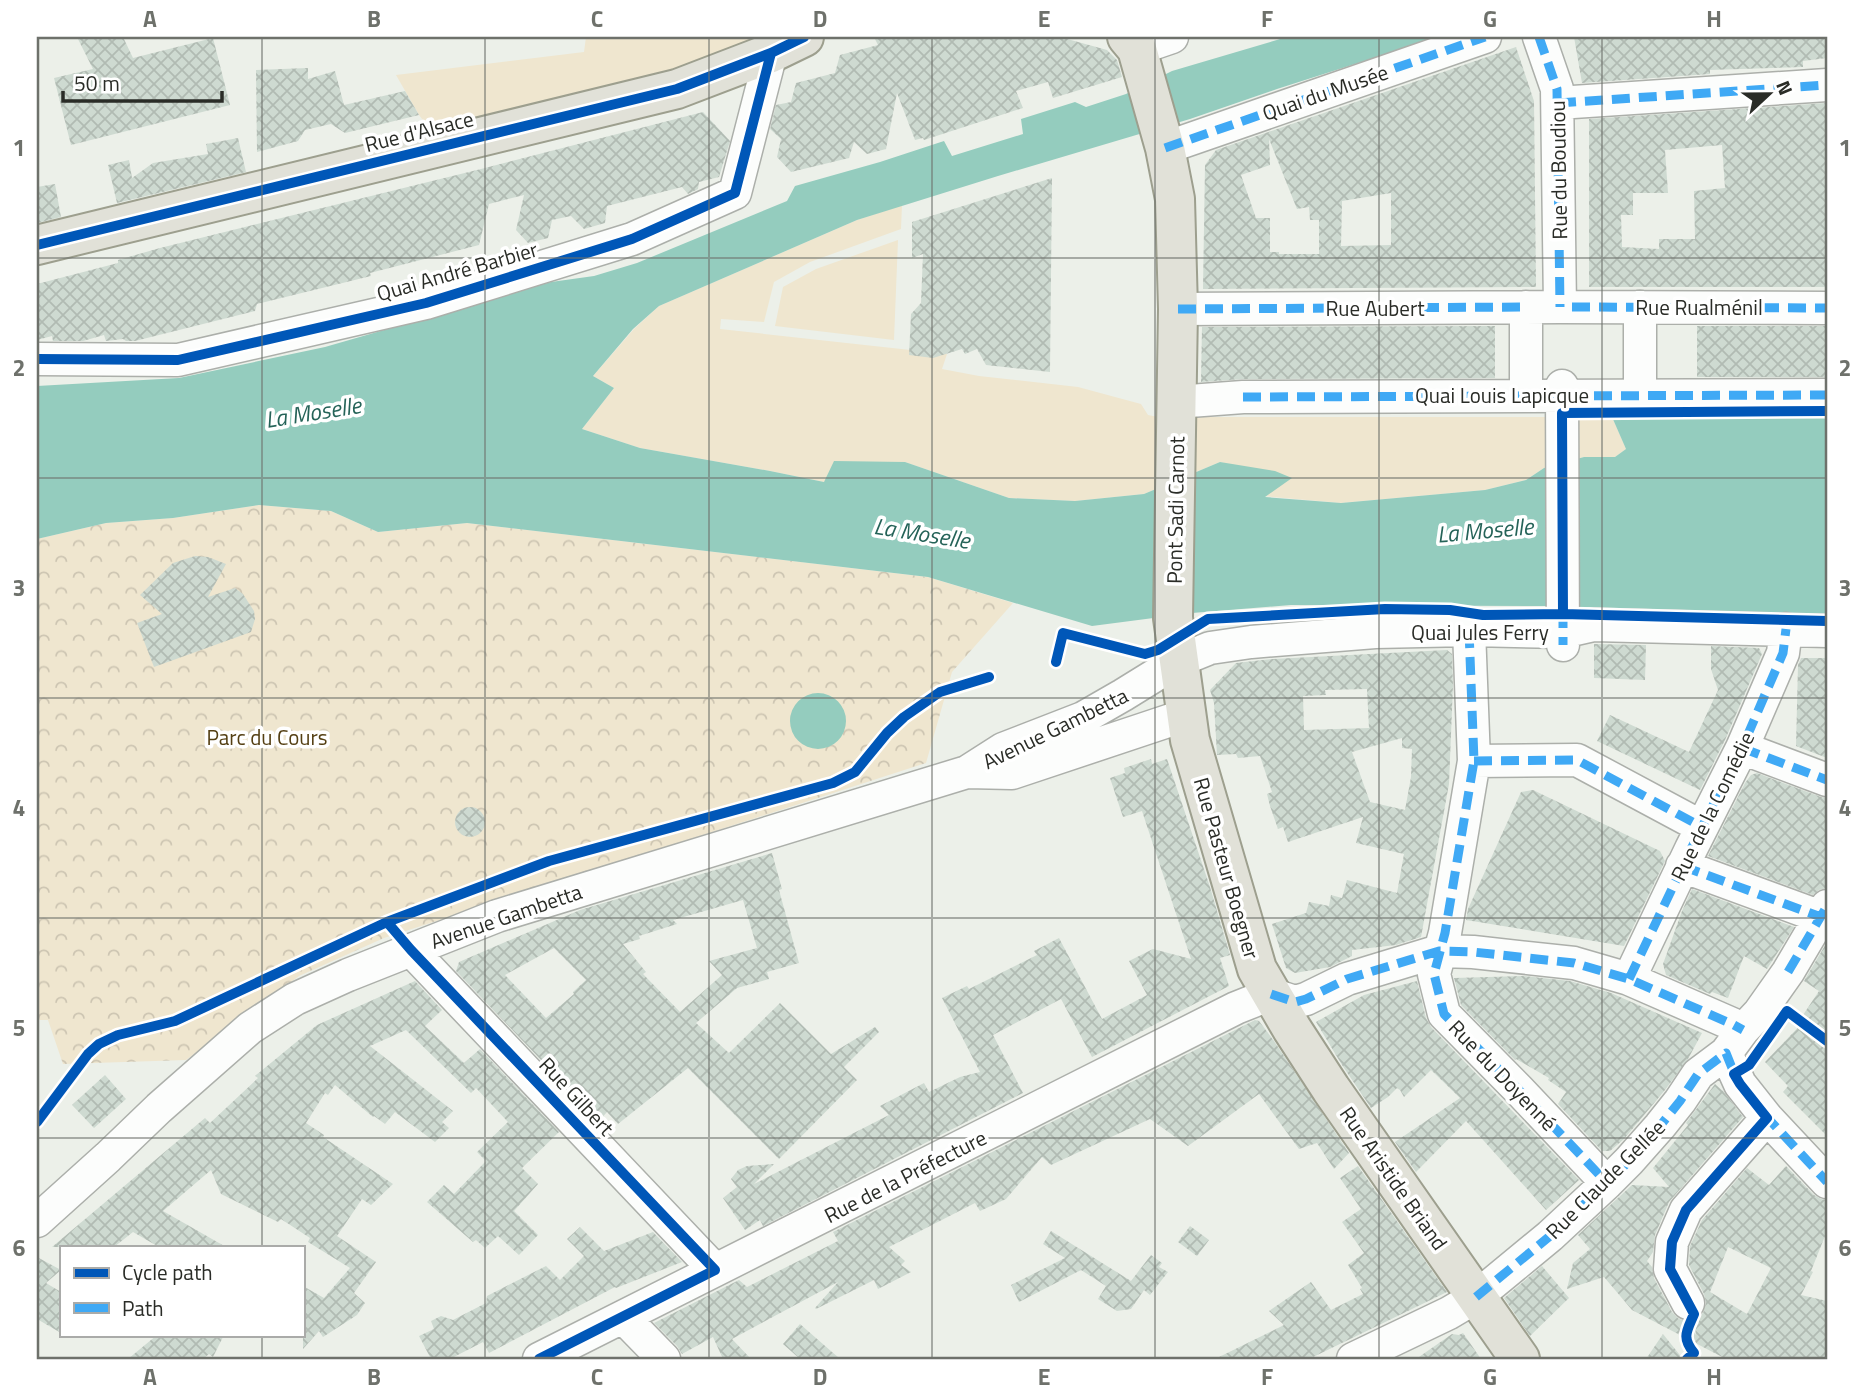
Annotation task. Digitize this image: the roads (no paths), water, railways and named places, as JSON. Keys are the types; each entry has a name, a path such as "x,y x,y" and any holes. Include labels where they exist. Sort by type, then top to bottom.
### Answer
{"main road":[{"name":"Rue d'Alsace","path":"37,245 677,89 771,53 804,37"},
{"name":"Pont Sadi Carnot","path":"1132,43 1165,148 1175,200 1178,309 1173,618 1178,661"},
{"name":"Rue Pasteur Boegner","path":"1178,661 1188,727 1257,968 1271,994"},
{"name":"Rue Aristide Briand","path":"1271,994 1331,1089 1520,1359"}],"street":[{"path":"1132,43 1172,37"},
{"name":"Quai du Musée","path":"1165,148 1485,37"},
{"name":"Rue du Boudiou","path":"1539,37 1558,89 1566,307"},
{"name":"Quai André Barbier","path":"37,359 178,360 426,303 632,239 735,193 771,53"},
{"path":"1558,103 1827,85"},
{"path":"1525,395 1526,307"},
{"name":"Rue Rualménil","path":"1566,307 1827,308"},
{"name":"Rue Aubert","path":"1178,309 1566,307"},
{"path":"1640,307 1640,395"},
{"name":"Quai Louis Lapicque","path":"1176,402 1243,397 1525,395 1562,401 1640,395 1827,395"},
{"path":"1562,401 1563,628"},
{"name":"Quai Jules Ferry","path":"1178,661 1210,648 1375,632 1594,625 1827,631"},
{"name":"Rue de la Comédie","path":"1629,979 1742,748 1783,653 1786,629"},
{"name":"Rue du Doyenné","path":"1469,630 1474,761 1445,933 1427,954 1444,1014 1608,1183"},
{"name":"Avenue Gambetta","path":"37,1221 250,1028 295,999 496,916 967,772 1003,749 1083,718 1178,661"},
{"name":"Avenue Gambetta","path":"967,772 1012,773 1188,727"},
{"path":"1742,748 1827,780"},
{"path":"1474,761 1577,760 1702,827"},
{"path":"1682,866 1824,911"},
{"name":"Rue Claude Gellée","path":"1353,1359 1449,1313 1476,1297 1550,1236 1608,1183 1660,1126 1698,1074 1735,1042 1759,1013 1788,972 1824,911"},
{"name":"Rue Gilbert","path":"411,950 715,1270"},
{"path":"1271,994 1295,1002 1347,979 1427,954 1473,952 1574,963 1629,979 1735,1042 1740,1084 1767,1118 1827,1182"},
{"name":"Rue de la Préfecture","path":"539,1359 1236,1008 1271,994"},
{"path":"1688,1303 1670,1269 1672,1242 1686,1210 1767,1118"},
{"path":"623,1317 664,1359"}],"water":[{"name":"La Moselle","path":"1287,37 1439,37 1190,119 857,220 659,306 633,329 593,376 614,388 582,429 640,448 824,482 834,461 905,462 1009,498 1075,501 1144,494 1220,462 1275,471 1292,478 1265,497 1341,503 1485,490 1526,480 1544,468 1584,457 1615,457 1626,449 1612,417 1552,417 1827,416 1827,614 1551,606 1291,605 1192,613 1092,626 928,577 467,523 378,532 331,511 259,505 173,518 106,523 37,539 37,386 179,378 325,347 551,282 594,276 637,263 787,201 795,186 944,141 952,156 1023,134 1021,119 1075,102 1086,107 1126,94 1172,71"},
{"path":"818,693 829,695 838,701 844,710 844,732 838,741 829,747 818,749 807,747 798,741 792,732 790,721 792,710 798,701 807,695"}],"park label":[{"name":"Parc du Cours","path":"267,737"}]}
